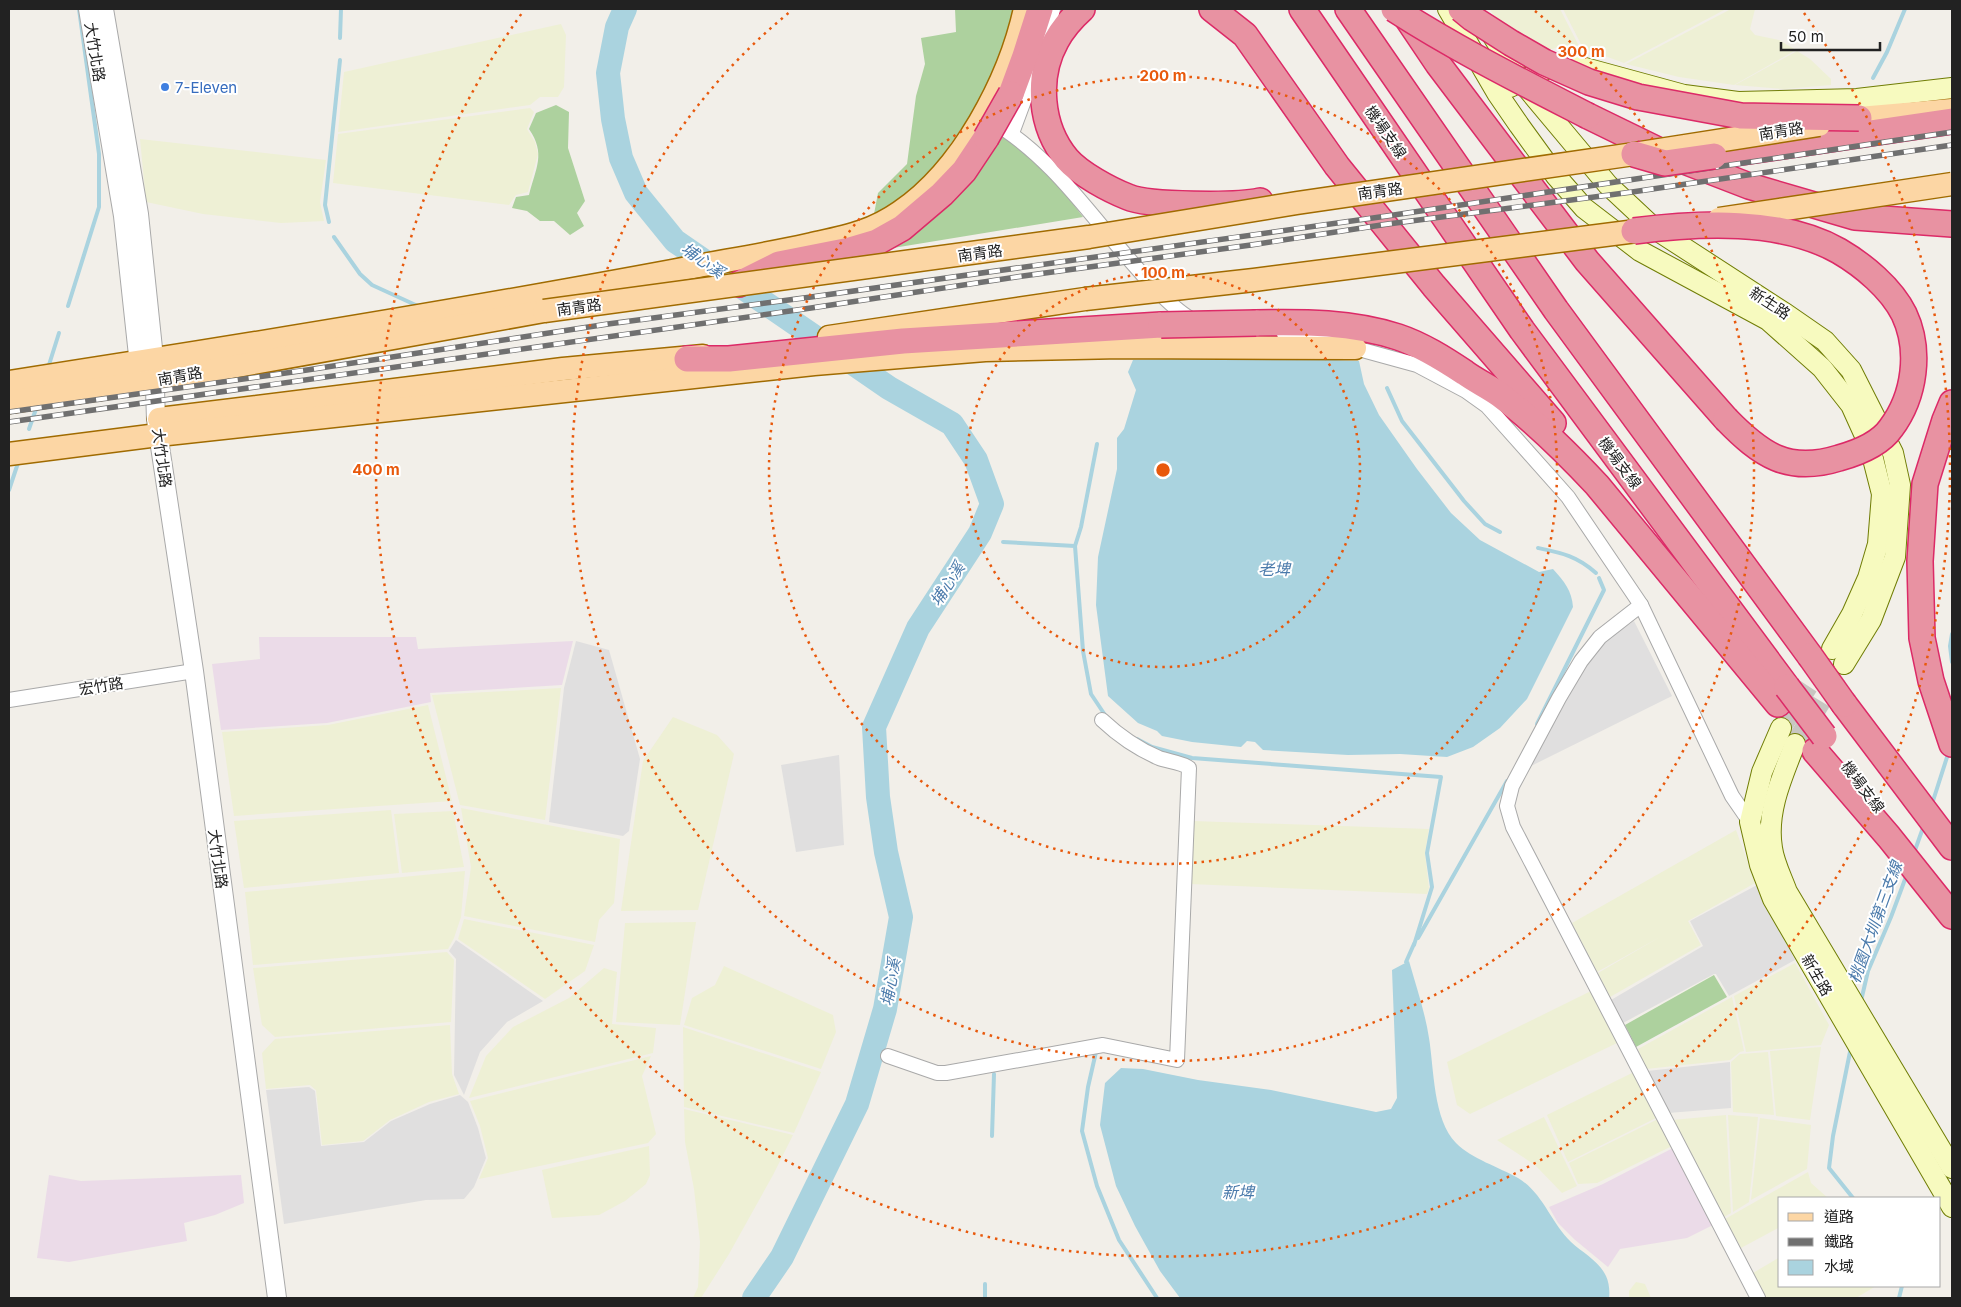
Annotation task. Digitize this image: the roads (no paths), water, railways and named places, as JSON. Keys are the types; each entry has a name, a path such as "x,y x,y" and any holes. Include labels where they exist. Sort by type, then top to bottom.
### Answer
{"highway":[{"path":"739,284 779,264 850,250 877,242 902,228 942,194 964,171 986,138 1011,94 1026,56 1040,9"},
{"path":"1082,9 1069,22 1056,41 1043,78 1044,100 1052,136 1068,160 1098,183 1130,198 1152,202 1199,204 1257,202 1275,197 1297,203"},
{"path":"1212,9 1245,35 1337,166 1434,286 1556,428 1597,485"},
{"name":"機場支線","path":"1302,9 1782,706 1811,743 1892,832 1934,887 1952,907"},
{"path":"1348,9 1556,310 1829,656 1844,704 1952,847"},
{"path":"1394,9 1506,74 1666,154 1758,189 1856,217 1952,224"},
{"path":"1401,9 1438,64 1587,261 1726,419 1760,449 1783,462 1811,465 1855,454 1881,438 1891,429 1908,396 1913,376 1914,356 1910,330 1903,312 1877,279 1838,251 1797,235 1746,226 1705,225 1634,232"},
{"path":"1461,9 1480,23 1544,62 1589,82 1638,97 1741,116 1859,118"},
{"path":"1634,154 1665,163 1952,121"},
{"path":"687,358 729,359 903,341 1161,325 1310,322 1371,330 1400,338 1438,356 1498,394 1566,452 1597,485 1782,706"},
{"path":"1952,403 1939,436 1925,484 1921,520 1920,561 1922,638 1931,681 1952,744"},
{"path":"1921,520 1952,438"},
{"path":"1934,887 1952,916"}],"main road":[{"path":"9,382 147,371 674,270 726,262 866,232 899,214 925,194 948,169 983,116 1006,67 1025,9"},
{"name":"新生路","path":"1448,9 1497,93 1556,176 1584,208 1640,251 1768,320 1822,368 1851,405 1870,447 1882,494 1878,544 1868,578 1852,614 1829,656"},
{"name":"新生路","path":"1476,9 1521,81 1608,185 1655,230 1817,335 1851,370 1893,453 1900,485 1895,557 1871,620 1829,656"},
{"name":"南青路","path":"1497,93 1550,67 1574,65 1684,94 1738,102 1857,99 1952,88"},
{"name":"南青路","path":"9,402 147,371 739,284 1089,238 1297,203 1634,154 1859,118 1952,110"},
{"path":"9,454 157,427 562,369 687,358 1085,299 1254,280 1634,232 1952,184"},
{"path":"1190,347 1194,320"},
{"path":"9,440 814,364 985,350 1190,347 1355,348"},
{"name":"新生路","path":"1782,706 1762,772 1750,822 1760,865 1773,900 1834,987 1873,1052 1952,1168"},
{"name":"新生路","path":"1811,743 1779,786 1771,822 1772,849 1787,892 1834,987"},
{"name":"新生路","path":"1873,1052 1952,1207"}],"street":[{"name":"大竹北路","path":"88,9 157,427 194,671 277,1298"},
{"name":"大竹北路","path":"104,9 139,214 147,371"},
{"path":"1012,133 1042,52 1053,9"},
{"path":"983,116 1012,133 1034,151 1146,278 1170,302 1194,320 1220,328 1325,338 1417,365 1466,391 1487,406 1568,497 1641,605 1732,796 1772,849"},
{"path":"1641,605 1600,637 1581,662 1559,698 1512,786 1507,806 1513,827 1758,1298"},
{"name":"宏竹路","path":"9,700 194,671"},
{"path":"888,1056 937,1072 946,1073 1103,1045 1177,1060 1189,768 1186,764 1159,758 1132,744 1102,720"}],"water":[{"name":"老埤","path":"1265,357 1359,361 1364,384 1379,415 1451,513 1480,540 1539,572 1553,569 1567,586 1573,607 1527,699 1500,728 1473,747 1447,757 1400,754 1348,755 1263,750 1255,742 1247,741 1241,747 1192,742 1162,736 1157,731 1138,723 1108,696 1096,605 1098,557 1117,469 1117,438 1124,429 1136,390 1128,372 1133,360"},
{"name":"新埤","path":"1409,961 1427,1028 1439,1108 1448,1133 1462,1149 1527,1184 1564,1234 1603,1271 1609,1284 1609,1298 1180,1298 1160,1271 1135,1226 1116,1186 1100,1125 1105,1083 1121,1068 1143,1069 1198,1080 1271,1090 1376,1112 1391,1109 1397,1098 1392,970"}],"waterway":[{"path":"68,306 99,207 99,154 79,9"},
{"path":"340,38 341,9"},
{"name":"埔心溪","path":"625,9 617,27 608,73 613,119 621,158 636,193 675,241 889,388 952,424 976,460 992,504 980,533 918,628 874,727 878,797 886,852 901,917 885,1009 857,1104 782,1257 754,1298"},
{"path":"1873,78 1887,52 1905,9"},
{"path":"329,222 325,205 340,60"},
{"path":"334,237 360,274 372,285 420,307"},
{"path":"48,368 59,333"},
{"path":"1387,388 1402,421 1464,501 1485,524 1500,532"},
{"path":"29,429 37,406"},
{"path":"1075,546 1081,527 1097,444"},
{"path":"9,490 19,460"},
{"path":"1003,542 1075,546 1083,651 1091,694 1107,718"},
{"path":"1538,548 1569,556 1596,573"},
{"path":"1537,724 1604,590 1599,578"},
{"name":"桃園大圳第三支線","path":"1952,634 1950,646 1952,662"},
{"path":"1137,739 1152,747 1192,758 1441,777 1427,853 1432,887 1414,945"},
{"name":"桃園大圳第三支線","path":"1932,804 1949,751"},
{"path":"1418,938 1507,781"},
{"name":"桃園大圳第三支線","path":"1914,853 1924,825"},
{"name":"桃園大圳第三支線","path":"1861,1001 1868,971 1907,874"},
{"path":"1406,962 1414,944"},
{"name":"桃園大圳第三支線","path":"1851,1047 1833,1136 1829,1168 1852,1197"},
{"path":"1096,1052 1088,1087 1082,1131 1097,1186 1119,1240 1157,1298"},
{"path":"992,1136 994,1074"},
{"path":"985,1284 985,1298"},
{"name":"桃園大圳第三支線","path":"1899,1298 1902,1287"}],"tunnel":[{"path":"1781,728 1832,649"},
{"path":"1795,744 1844,664"}],"railway":[{"path":"9,412 307,370 608,324 1387,216 1952,132"},
{"path":"9,422 1952,145"}],"place":[{"name":"7-Eleven","path":"165,87"}]}
